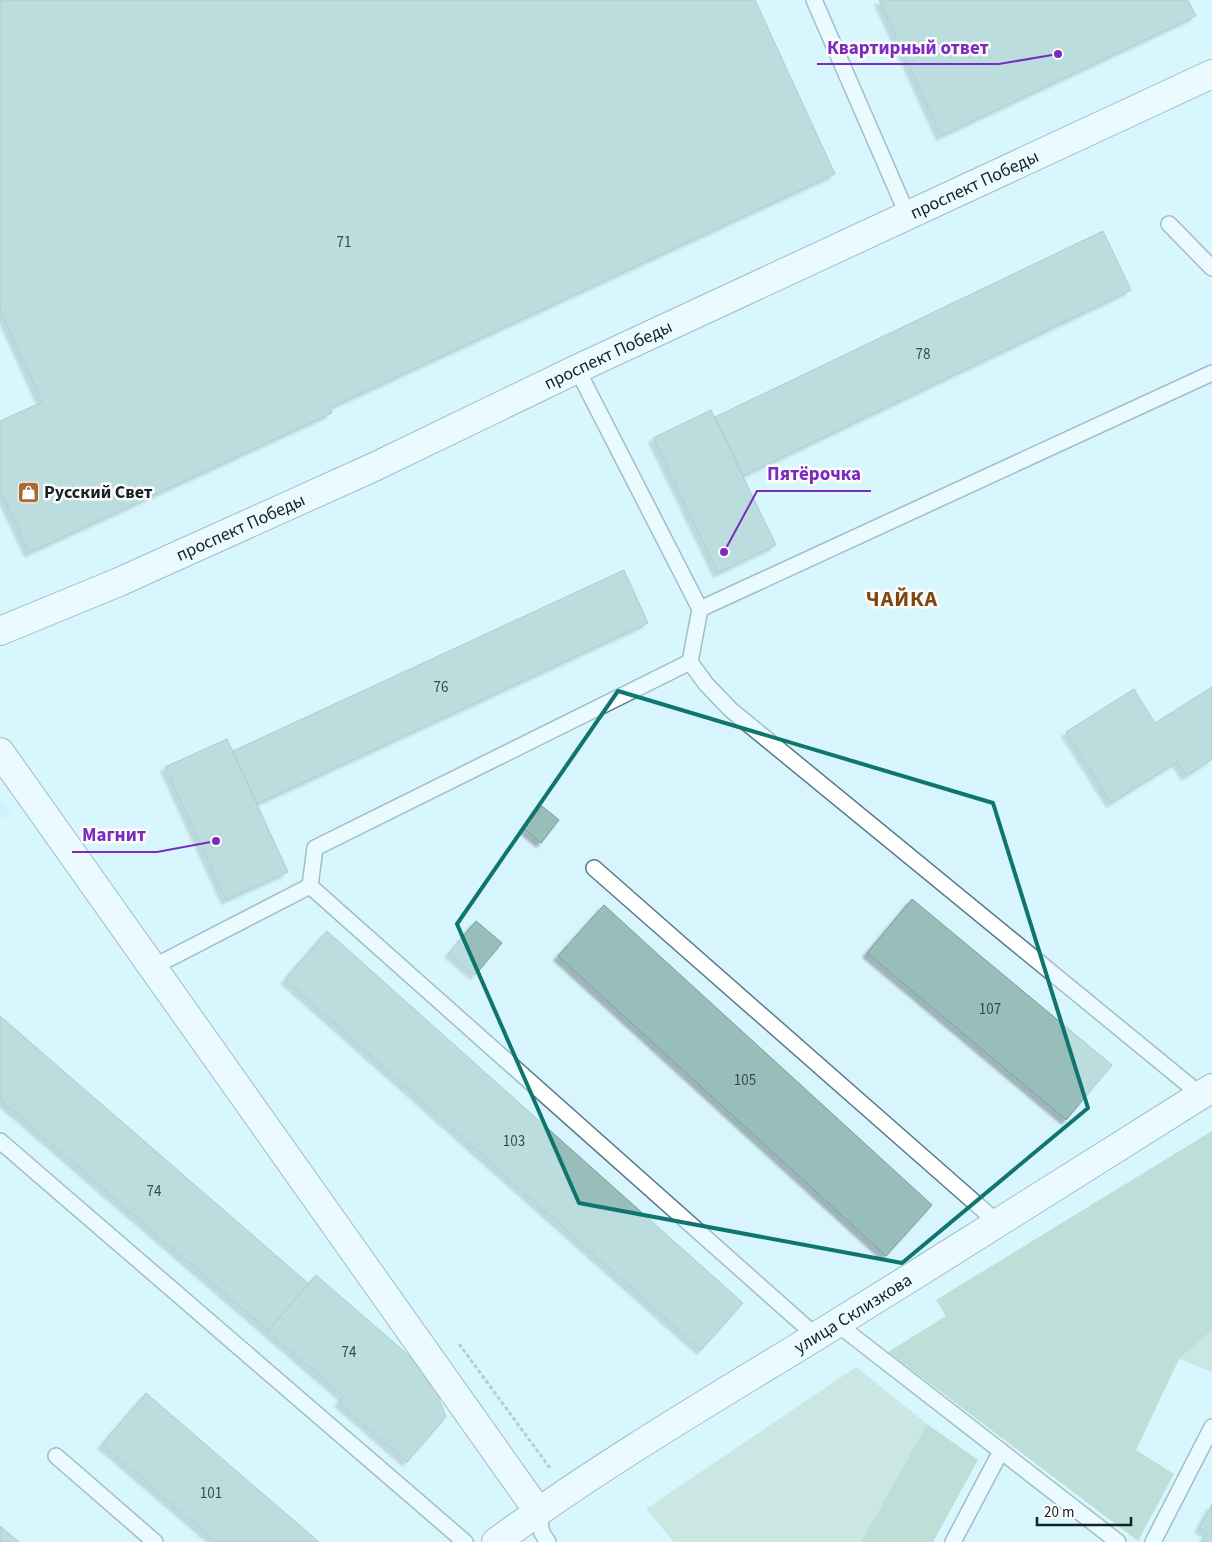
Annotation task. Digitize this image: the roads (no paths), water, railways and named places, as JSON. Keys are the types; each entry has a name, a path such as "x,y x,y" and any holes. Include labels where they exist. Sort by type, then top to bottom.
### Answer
{"street":[{"name":"проспект Победы","path":"0,631 119,582 364,472 577,369 1212,74"},
{"path":"0,752 538,1511"},
{"name":"улица Склизкова","path":"496,1542 538,1511 636,1446 998,1223 1206,1091"}],"lane":[{"path":"814,0 908,216"},
{"path":"1170,224 1212,268"},
{"path":"577,369 700,609 690,662 706,684 732,710 1206,1091"},
{"path":"700,609 1212,373"},
{"path":"310,886 315,848 690,662"},
{"path":"594,868 998,1223"},
{"path":"152,968 310,886"},
{"path":"310,886 826,1330 1001,1451 1118,1542"},
{"path":"0,1141 465,1542"},
{"path":"1153,1542 1212,1427"},
{"path":"952,1542 1001,1451"},
{"path":"56,1456 155,1542"},
{"path":"538,1511 542,1533 548,1542"}],"place":[{"name":"Квартирный ответ","path":"1058,54"},
{"name":"Русский Свет","path":"28,492"},
{"name":"Пятёрочка","path":"724,552"},
{"name":"Магнит","path":"216,841"}],"district":[{"name":"ЧАЙКА","path":"902,599"}]}
